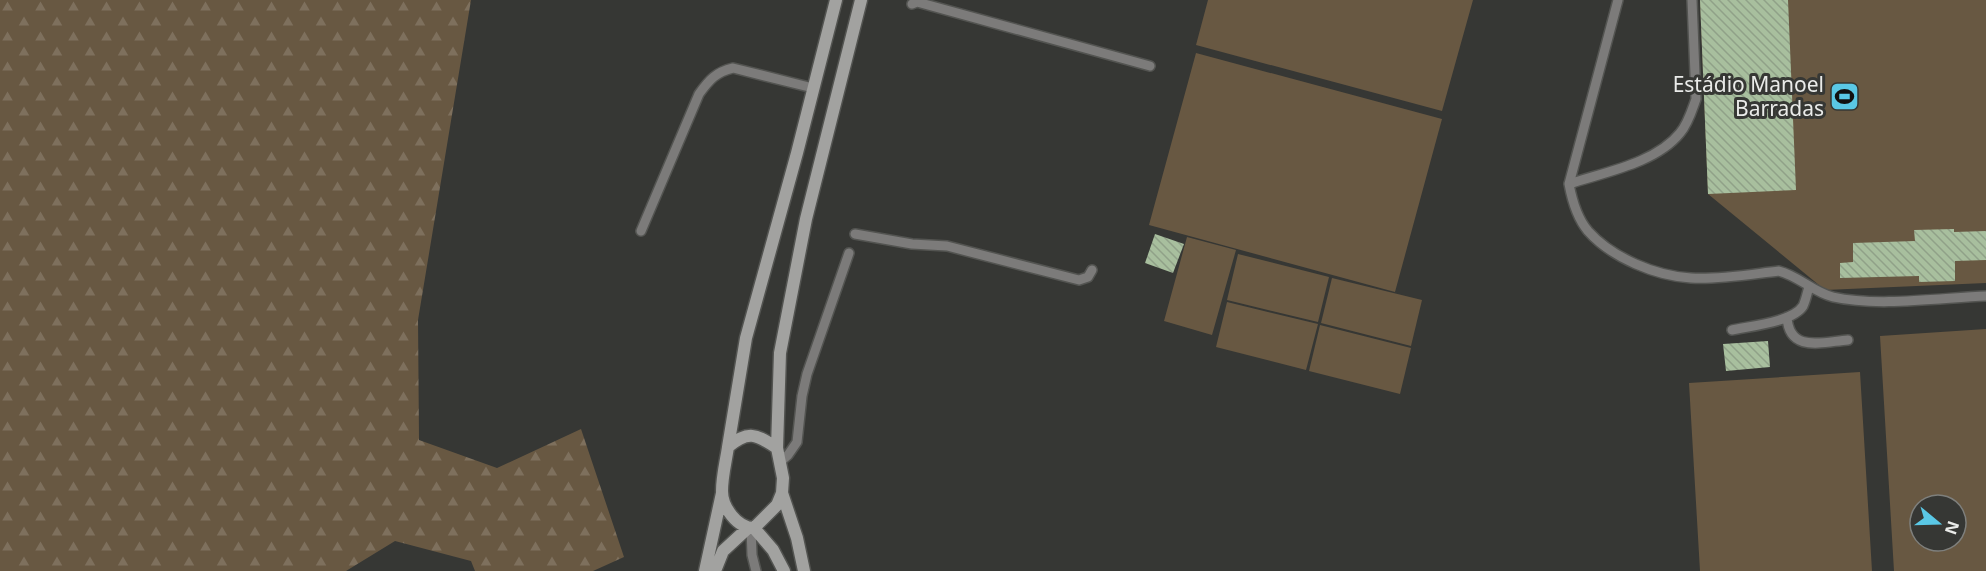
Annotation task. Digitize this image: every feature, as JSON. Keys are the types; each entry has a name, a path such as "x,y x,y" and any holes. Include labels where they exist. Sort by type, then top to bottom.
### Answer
{"main road":[{"path":"705,571 722,493 746,338 836,0"},
{"path":"804,571 797,538 782,493 777,448 780,353 806,219 861,0"},
{"path":"728,447 739,438 753,436 761,437 777,448"},
{"path":"722,493 732,515 741,524 751,528 773,550 784,571"},
{"path":"715,571 723,551 774,509 782,493"}],"lane":[{"path":"1618,0 1569,184 1576,210 1588,230 1610,249 1636,265 1666,276 1694,279 1779,271 1791,275 1820,294 1868,302 1986,296"},
{"path":"1569,184 1648,158 1669,146 1682,131 1696,99 1692,0"},
{"path":"912,4 917,2 1150,66"},
{"path":"641,231 699,94 712,76 733,68 813,88"},
{"path":"855,234 912,244 947,246 1079,280 1088,277 1092,270"},
{"path":"780,462 797,442 807,374 849,253"},
{"path":"1732,330 1796,313 1803,306 1809,287"},
{"path":"1787,317 1787,328 1791,336 1797,340 1813,343 1848,340"},
{"path":"751,528 752,555 756,571"}],"green space":[{"path":"0,0 471,0 418,320 419,440 497,468 581,429 624,557 593,571 475,571 471,561 395,541 346,571 0,571"},
{"path":"1208,0 1473,0 1442,111 1196,45"},
{"name":"Estádio Manoel Barradas","path":"1700,0 1986,0 1986,283 1825,290 1708,194"},
{"path":"1196,53 1442,119 1395,292 1149,225"},
{"path":"1187,237 1236,250 1212,335 1164,321"},
{"path":"1238,254 1329,277 1318,322 1227,300"},
{"path":"1332,278 1422,300 1411,346 1321,323"},
{"path":"1227,302 1318,324 1306,370 1216,347"},
{"path":"1320,325 1411,348 1400,394 1309,371"},
{"path":"1986,329 1986,571 1894,571 1880,336"},
{"path":"1860,372 1872,571 1700,571 1689,383"}],"building":[{"path":"1700,0 1788,0 1796,190 1708,194"},
{"path":"1954,229 1954,232 1986,231 1986,260 1955,261 1955,281 1919,282 1919,276 1840,278 1840,263 1853,262 1853,243 1915,241 1914,230"},
{"path":"1155,234 1184,244 1173,273 1145,263"},
{"path":"1768,341 1770,367 1726,371 1723,344"}],"place":[{"name":"Estádio Manoel Barradas","path":"1845,97"}]}
